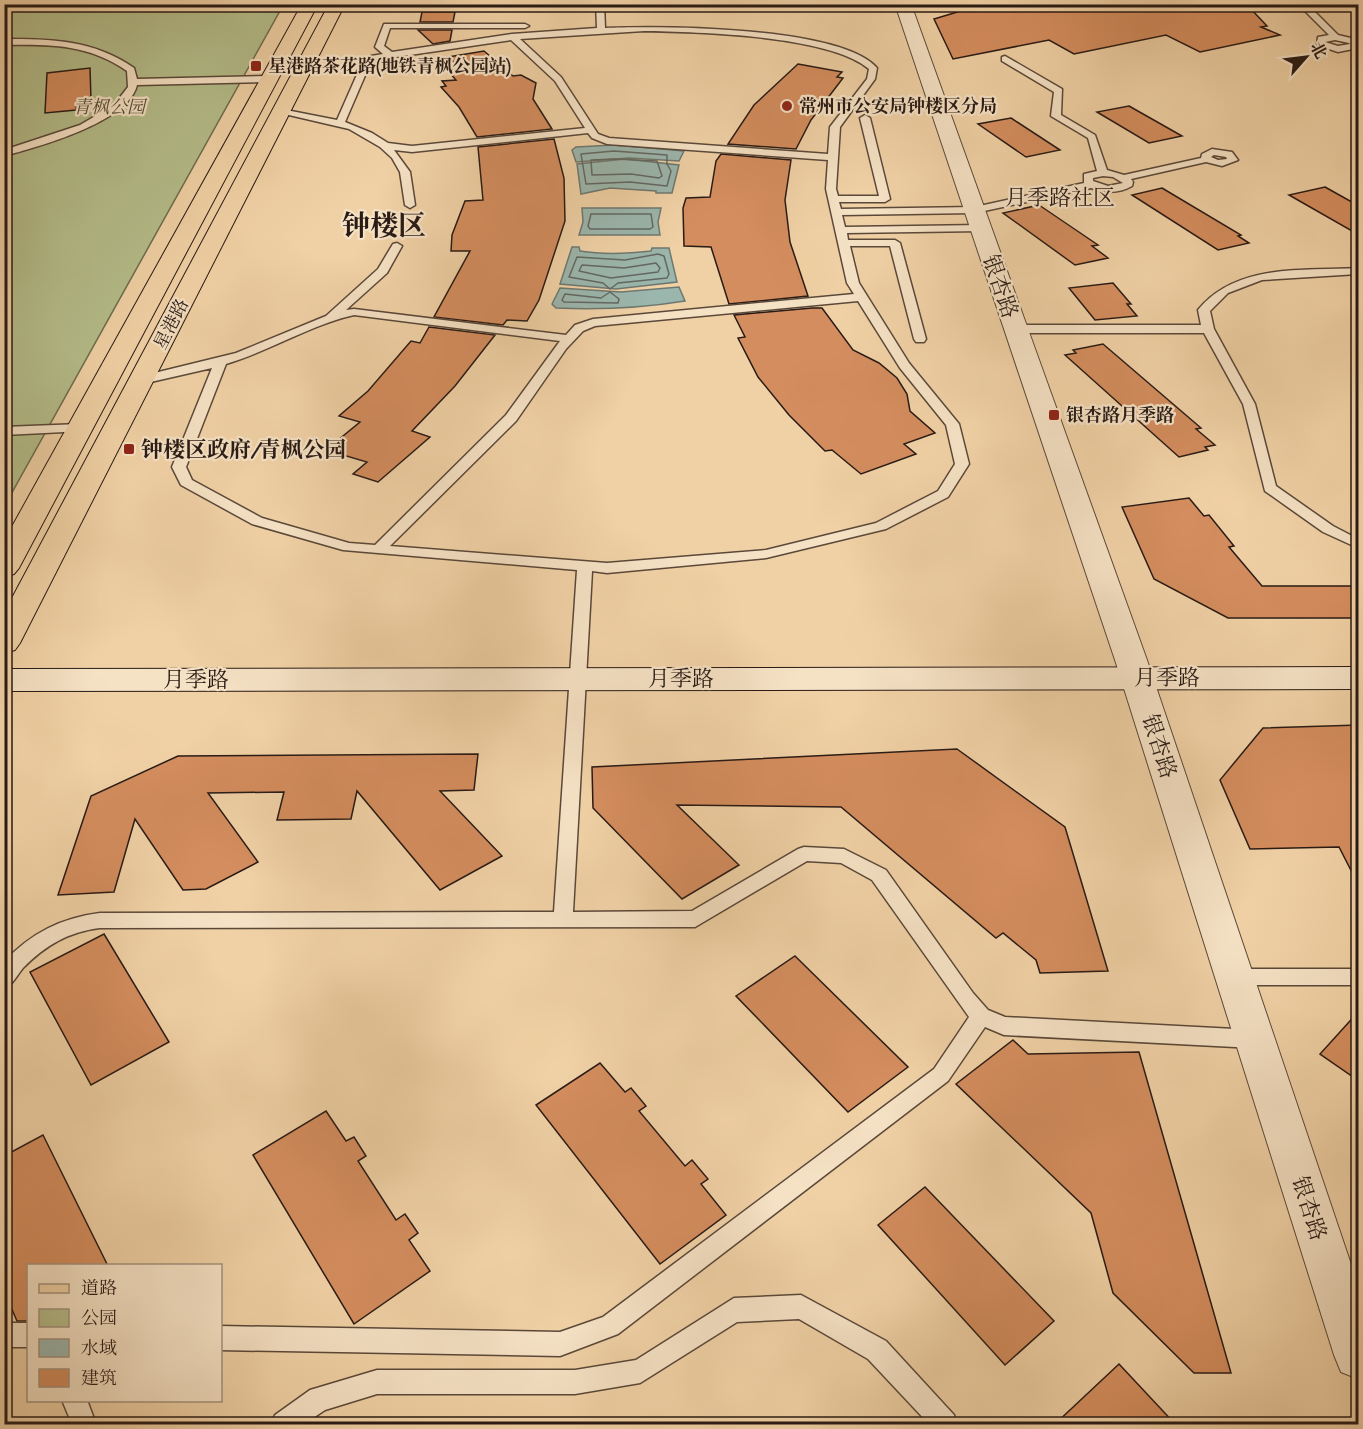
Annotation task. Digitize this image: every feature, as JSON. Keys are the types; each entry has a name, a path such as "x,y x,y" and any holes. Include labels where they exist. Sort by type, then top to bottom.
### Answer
{"main road":[{"name":"星港路","path":"4,568 310,4"},
{"name":"星港路","path":"4,642 337,4"}],"street":[{"name":"银杏路","path":"903,4 1134,668 1359,1355"},
{"name":"月季路","path":"4,658 579,669"},
{"name":"月季路","path":"4,680 579,669 1134,668 1359,660"},
{"name":"月季路","path":"1134,668 1359,678"}],"lane":[{"path":"600,4 601,31"},
{"path":"1291,4 1335,37 1356,43 1355,46 1347,52 1320,43 1320,39 1335,37"},
{"path":"390,55 379,47 387,26 529,26 533,34"},
{"path":"221,361 179,466 186,482 257,521 348,547 607,568 766,554 881,526 943,494 962,464 952,424 904,365 853,283 831,189 835,127 871,79 873,68 864,59 843,51 778,37 715,31 601,31 533,34 374,58 366,63 340,123"},
{"path":"512,37 558,80 595,136 607,141 833,157"},
{"path":"4,42 42,42 85,46 114,56 131,70 133,87 117,107 83,127 4,153"},
{"path":"1005,59 1059,91 1056,116 1092,138 1103,172"},
{"path":"132,82 269,79"},
{"path":"281,112 319,117 351,127 386,146 412,149 591,130"},
{"path":"834,199 885,199 865,118"},
{"path":"386,146 406,173 410,205"},
{"path":"1124,178 1128,184 1121,189 1102,189 1088,182 1088,176 1103,172 1124,178 1208,159"},
{"path":"841,230 978,219 1091,184"},
{"path":"837,212 978,219"},
{"path":"844,243 895,243 920,339"},
{"path":"330,318 383,272 397,246"},
{"path":"1359,271 1260,277 1224,291 1204,310 1208,329 1249,404 1270,488 1328,529 1359,544"},
{"path":"378,550 511,418 579,328 593,323 862,297"},
{"path":"142,380 240,356 330,318 354,312 569,339"},
{"path":"1016,329 1208,329"},
{"path":"4,431 80,428"},
{"path":"563,919 585,566"},
{"path":"4,980 8,972 37,942 64,927 104,918 153,921 695,919 804,854 844,856 879,875 966,999 981,1016 1004,1026 1255,1039"},
{"path":"1235,977 1359,977"},
{"path":"222,1338 560,1344 610,1326 941,1075 981,1016"},
{"path":"284,1425 319,1399 377,1382 575,1382 640,1371 734,1310 801,1307 877,1350 945,1425"},
{"path":"4,1335 27,1335"},
{"path":"74,1402 84,1425"}],"green space":[{"name":"青枫公园","path":"271,4 281,9 5,505 5,5"}],"water":[{"path":"614,145 684,151 679,161 629,158 576,162 572,150 576,147"},
{"path":"625,159 679,165 672,193 610,188 581,194 577,164"},
{"path":"582,208 661,208 658,222 660,235 579,235 583,222"},
{"path":"572,247 579,247 580,251 606,254 669,248 677,282 616,289 560,284"},
{"path":"679,287 685,301 605,309 556,308 552,304 560,288 621,292"}],"building":[{"path":"1249,7 1267,26 1261,27 1280,35 1200,52 1166,35 1074,54 1049,40 953,59 934,19 964,10"},
{"path":"422,12 455,12 453,22 420,22"},
{"path":"418,30 452,30 450,41 433,44"},
{"path":"484,51 513,76 521,75 536,83 533,99 552,129 477,137 459,107 441,87 446,86 442,81 456,80 447,70 461,68 448,57"},
{"path":"798,64 842,72 837,77 843,78 811,120 796,149 728,144 754,105"},
{"path":"90,68 91,100 77,102 76,110 45,113 47,73"},
{"path":"1129,106 1182,136 1149,143 1097,112"},
{"path":"1011,118 1060,150 1026,157 978,124"},
{"path":"554,139 564,178 565,221 539,300 527,321 507,320 503,325 434,317 470,251 451,251 452,235 465,201 483,200 478,147"},
{"path":"721,154 791,160 785,200 790,242 808,296 729,304 711,247 684,246 683,208 686,198 710,197 716,161"},
{"path":"1325,187 1359,206 1359,235 1289,195"},
{"path":"1162,188 1241,235 1238,236 1249,243 1218,250 1132,195"},
{"path":"1039,205 1098,245 1092,246 1108,258 1075,265 1003,213"},
{"path":"1113,283 1131,304 1127,304 1137,316 1095,320 1069,288"},
{"path":"822,308 853,350 879,363 897,378 907,394 910,411 935,433 904,444 916,454 861,474 832,450 825,451 789,415 758,377 738,338 745,337 734,315"},
{"path":"429,327 495,335 455,386 412,431 430,437 378,482 353,474 367,462 326,450 360,422 339,416 368,391 411,341 420,343"},
{"path":"1103,344 1201,428 1196,429 1215,445 1205,447 1208,450 1179,457 1065,355 1076,353 1073,350"},
{"path":"1189,498 1204,516 1209,515 1234,546 1229,547 1262,586 1359,586 1359,618 1228,618 1154,579 1122,507"},
{"path":"1359,725 1359,886 1339,847 1250,849 1220,780 1263,728"},
{"path":"957,749 1065,827 1108,971 1040,973 1036,960 1003,933 996,938 841,807 677,805 739,865 682,899 593,808 592,767"},
{"path":"478,754 474,790 440,791 502,856 440,890 357,791 351,819 277,820 284,792 208,793 258,862 206,889 183,890 135,819 114,892 58,895 91,796 178,756"},
{"path":"104,934 169,1042 91,1085 30,972"},
{"path":"795,956 908,1067 848,1112 736,996"},
{"path":"1359,1011 1359,1081 1320,1054"},
{"path":"1013,1040 1028,1054 1139,1052 1231,1373 1194,1373 1113,1293 1091,1213 956,1084"},
{"path":"600,1063 625,1092 631,1088 646,1106 639,1111 685,1166 692,1160 708,1179 701,1184 726,1215 660,1264 536,1105"},
{"path":"326,1111 346,1141 354,1137 366,1156 358,1161 396,1220 405,1214 418,1233 409,1240 430,1271 354,1324 253,1155"},
{"path":"43,1135 107,1264 27,1264 27,1321 17,1321 4,1291 4,1156"},
{"path":"925,1187 1054,1321 1005,1365 878,1225"},
{"path":"1119,1364 1176,1425 1054,1425"}],"place":[{"name":"星港路茶花路(地铁青枫公园站)","path":"256,66"},
{"name":"常州市公安局钟楼区分局","path":"787,106"},
{"name":"银杏路月季路","path":"1054,415"},
{"name":"钟楼区政府/青枫公园","path":"129,449"}],"district":[{"name":"月季路社区","path":"1060,197"},
{"name":"钟楼区","path":"384,225"}]}
